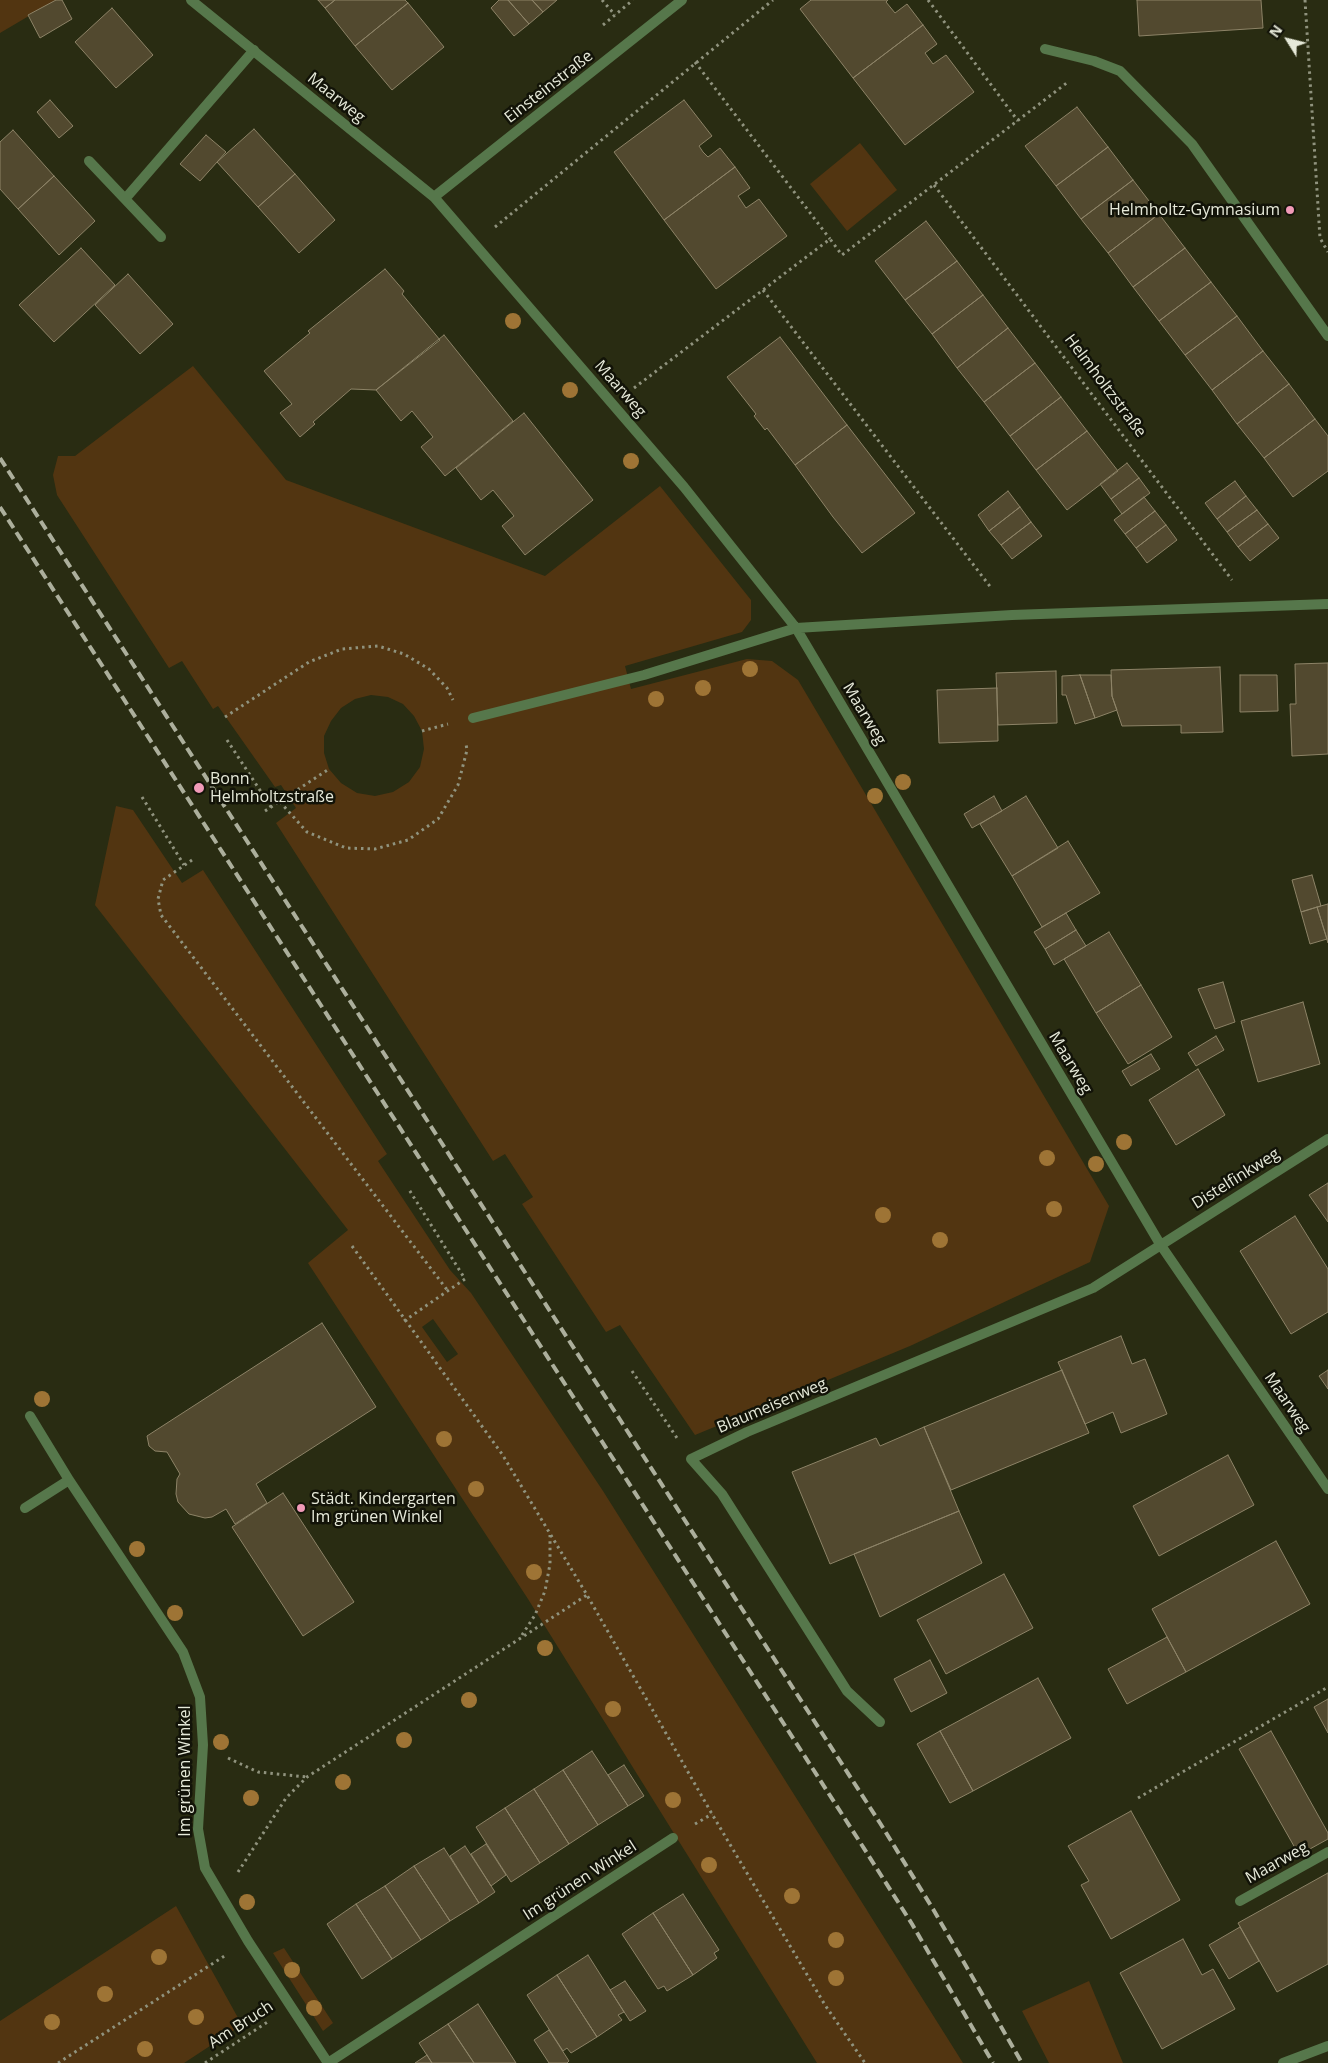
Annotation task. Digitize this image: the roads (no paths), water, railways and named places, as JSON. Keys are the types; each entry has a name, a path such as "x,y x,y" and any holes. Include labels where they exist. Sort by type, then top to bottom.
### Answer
{"street":[{"name":"Maarweg","path":"191,0 434,197 684,487 796,628 1160,1244 1328,1489"},
{"name":"Einsteinstraße","path":"434,197 682,0"},
{"path":"1045,49 1094,61 1120,71 1192,144 1328,336"},
{"path":"125,199 254,50"},
{"path":"89,161 161,237"},
{"path":"472,718 644,675 796,628 1012,615 1328,604"},
{"name":"Distelfinkweg","path":"1160,1244 1328,1139"},
{"name":"Blaumeisenweg","path":"880,1722 847,1691 722,1494 691,1459 747,1432 1093,1288 1160,1244"},
{"name":"Im grünen Winkel","path":"30,1416 69,1480 183,1652 200,1697 203,1745 198,1829 205,1868 248,1941 328,2063 673,1838"},
{"path":"25,1508 69,1480"},
{"name":"Maarweg","path":"1240,1901 1328,1852"},
{"path":"1283,2063 1328,2046"}],"railway":[{"path":"0,458 880,1823 933,1909 1022,2063"},
{"path":"0,507 858,1839 912,1924 993,2063"}],"place":[{"name":"Helmholtz-Gymnasium","path":"1290,210"},
{"name":"Bonn Helmholtzstraße","path":"199,788"},
{"name":"Städt. Kindergarten Im grünen Winkel","path":"301,1508"}]}
